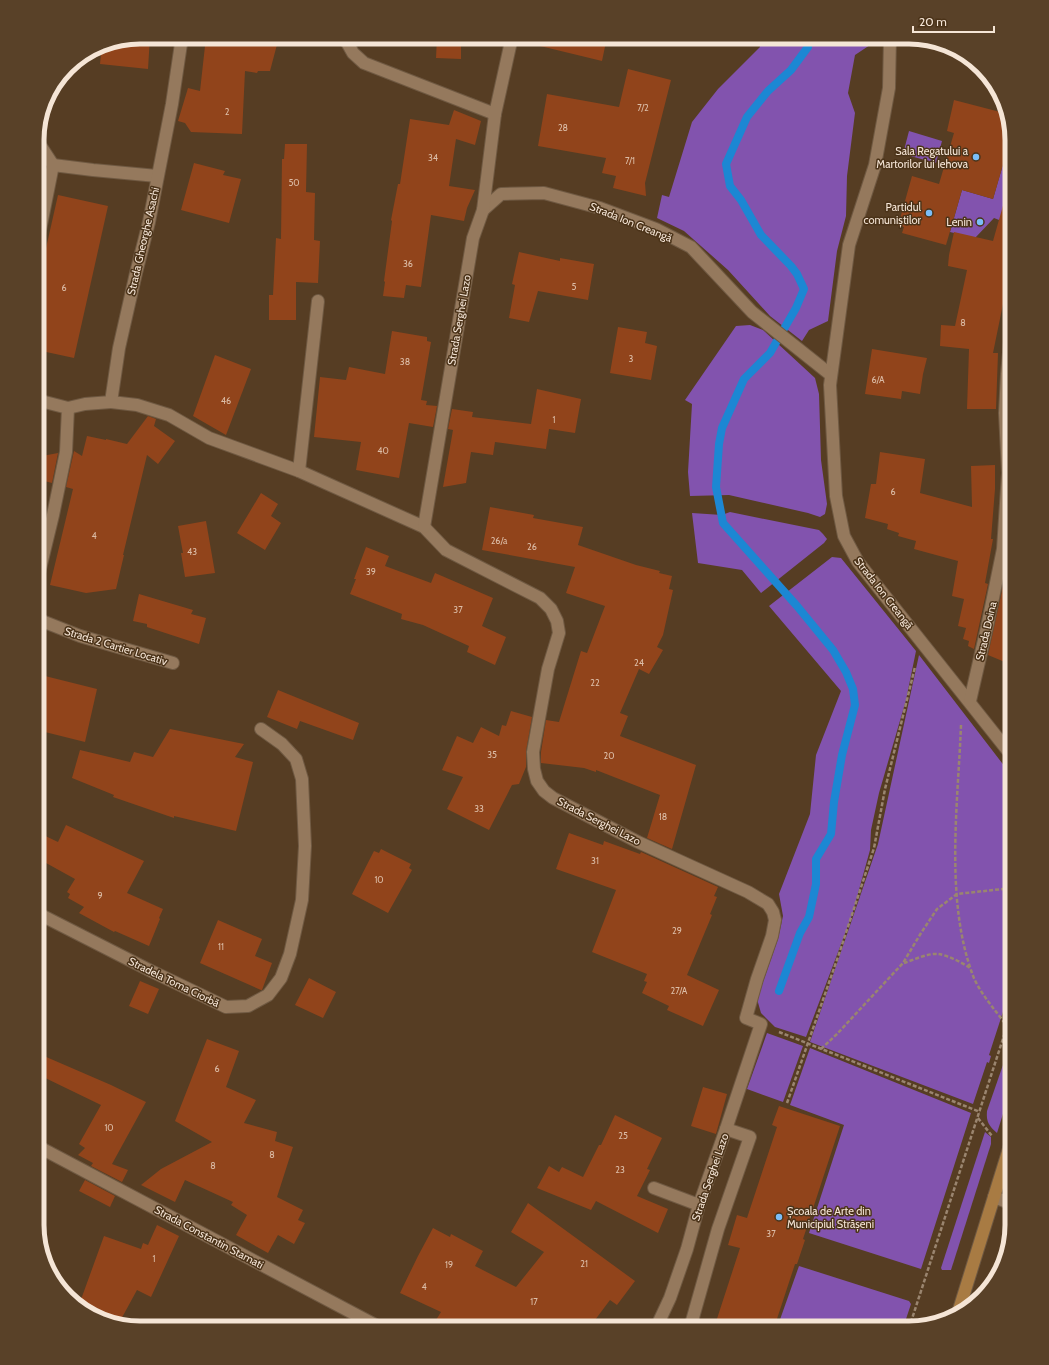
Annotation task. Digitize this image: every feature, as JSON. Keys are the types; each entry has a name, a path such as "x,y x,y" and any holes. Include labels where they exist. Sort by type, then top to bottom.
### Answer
{"main road":[{"path":"960,1306 1005,1162"}],"street":[{"name":"Strada Gheorghe Asachi","path":"111,402 119,348 149,222 172,104 181,44"},
{"path":"348,44 353,53 364,63 495,114"},
{"name":"Strada Serghei Lazo","path":"424,527 473,238 483,210 495,114 510,44"},
{"name":"Strada Ion Creangă","path":"890,44 890,88 875,165 849,245 831,375 830,385 836,496 844,536 858,562 1005,747"},
{"path":"44,151 53,164 44,210"},
{"path":"53,164 92,170 157,176"},
{"name":"Strada Ion Creangă","path":"483,210 501,194 544,193 600,208 656,229 691,247 752,312 831,375"},
{"path":"299,471 318,301"},
{"path":"44,402 68,408 85,404 111,402"},
{"name":"Strada Serghei Lazo","path":"111,402 137,405 169,415 209,438 299,471 424,527 446,550 540,598 551,609 557,621 559,633 548,669 533,752 534,769 537,781 544,791 553,798 638,842 748,892 768,904 773,912 776,920 772,936 757,979 746,1018 761,1024 699,1205 687,1249 670,1298 659,1321"},
{"path":"44,552 66,452 68,408"},
{"name":"Strada Doina","path":"966,697 987,627 1003,549 1005,519"},
{"name":"Strada 2 Cartier Locativ","path":"44,622 80,636 173,663"},
{"name":"Stradela Toma Ciorbă","path":"44,917 226,1007 248,1006 268,995 281,978 290,954 302,900 305,846 302,780 296,758 282,744 260,729"},
{"path":"692,1321 718,1228 750,1137 726,1129"},
{"name":"Strada Constantin Stamati","path":"44,1150 368,1321"},
{"path":"654,1188 699,1205"},
{"path":"994,1197 1005,1201"}],"path":[{"path":"786,1103 874,848 885,789 922,641"},
{"path":"966,697 957,819 955,879 965,951 972,974 988,1001 1005,1023"},
{"path":"821,1049 837,1034 903,963 937,909 957,894 1005,889"},
{"path":"903,963 938,954 964,963 971,968"},
{"path":"761,1024 807,1044 980,1112"},
{"path":"911,1321 1005,1032"}],"shaded area":[{"path":"759,44 871,44 855,55 848,93 855,113 847,176 846,216 837,251 828,321 809,330 802,341 770,316 728,270 684,231 657,218 662,195 669,197 692,122 718,89 760,47"},
{"path":"909,131 942,141 936,163 903,154"},
{"path":"1005,158 1005,222 994,218 975,238 950,232 962,190 993,199"},
{"path":"750,325 763,330 815,378 819,394 821,460 827,504 825,514 820,517 729,495 690,496 688,472 692,404 685,400 736,326"},
{"path":"730,512 819,530 827,539 761,593 742,570 698,563 692,513 722,515"},
{"path":"832,557 841,558 916,651 906,700 879,793 871,830 870,850 852,915 806,1037 775,1027 761,1013 757,999 778,939 783,916 779,894 810,814 816,755 841,691 769,606"},
{"path":"919,655 1005,767 1005,1006 989,1055 991,1056 989,1063 987,1062 973,1104 810,1042 878,844"},
{"path":"767,1033 803,1046 783,1102 747,1089"},
{"path":"810,1048 971,1113 921,1269 809,1233 844,1125 790,1105"},
{"path":"1005,1059 1005,1107 997,1133 989,1124 987,1111"},
{"path":"985,1132 991,1137 991,1144 951,1270 942,1270 941,1268"},
{"path":"799,1266 909,1301 911,1304 905,1321 779,1321"}],"building":[{"path":"150,44 148,69 100,64 101,52 103,51 128,45"},
{"path":"205,44 277,44 270,71 258,71 257,73 245,71 242,134 191,132 185,123 178,121 188,88 200,91"},
{"path":"437,44 461,44 461,59 436,58"},
{"path":"536,44 606,44 602,61"},
{"path":"628,69 671,80 645,183 646,196 613,188 616,176 602,173 606,158 538,146 547,94 619,107"},
{"name":"Sala Regatului a Martorilor lui Iehova","path":"954,100 1001,112 1004,128 1005,158 993,199 962,190 946,245 902,233 904,227 898,226 912,176 939,184 954,133 947,131"},
{"path":"454,110 481,121 475,145 456,139 449,186 475,190 467,208 464,221 431,215 421,287 406,285 404,298 383,296 391,220 398,184 400,184 410,119 449,125"},
{"path":"285,144 307,144 306,192 315,193 314,240 320,241 318,283 296,282 296,320 269,320 269,295 273,295 276,238 281,239 282,159 284,159"},
{"path":"194,163 225,171 223,175 241,179 229,223 181,210"},
{"path":"58,195 108,206 74,358 44,352 44,257"},
{"path":"1005,199 1005,294 993,353 998,353 996,409 967,409 969,349 940,346 941,325 955,326 967,270 948,266 949,255 954,232 993,241"},
{"path":"519,252 560,261 560,258 594,264 588,300 538,291 529,322 509,318 515,285 512,284"},
{"path":"618,327 647,332 645,343 657,346 651,380 610,373"},
{"path":"392,331 427,337 427,341 431,342 421,400 427,401 426,405 437,406 433,427 409,423 399,478 356,470 361,442 314,437 320,377 346,380 349,367 385,374"},
{"path":"872,349 927,358 920,394 902,391 901,399 865,394"},
{"path":"215,355 251,369 226,435 193,416"},
{"path":"537,389 581,399 575,433 549,429 546,449 495,442 493,455 471,452 466,483 443,487 453,430 448,429 452,409 473,412 472,417 531,424"},
{"path":"148,416 156,419 154,426 175,441 158,464 147,455 116,589 86,593 50,585 73,489 66,487 74,451 82,456 87,436 127,444"},
{"path":"880,452 925,459 920,493 972,507 971,466 995,465 995,489 991,539 993,539 985,583 988,584 974,649 968,646 969,641 963,639 966,628 958,626 964,599 952,596 958,561 914,549 916,541 898,536 899,533 887,529 888,524 865,518 871,484 876,484"},
{"path":"58,453 52,483 44,481 44,456"},
{"path":"261,493 278,504 271,516 281,523 265,550 237,533"},
{"path":"490,507 534,515 533,518 583,527 578,545 636,565 660,571 659,573 672,576 669,589 673,590 663,635 657,647 663,650 649,674 639,669 620,713 628,716 620,736 696,765 672,849 647,838 660,795 596,770 596,772 584,768 541,763 541,752 546,720 559,722 581,651 587,653 605,606 566,593 575,567 482,550"},
{"path":"206,521 215,573 185,577 181,553 183,553 178,526"},
{"path":"366,547 389,556 385,566 431,583 435,573 493,598 482,626 506,637 495,665 467,652 469,646 423,625 401,619 402,614 350,594"},
{"path":"1003,586 1005,586 1005,662 988,655"},
{"path":"139,594 193,610 191,614 206,618 199,644 147,627 147,624 133,621"},
{"path":"44,676 97,689 85,742 44,732"},
{"path":"278,690 359,723 353,740 300,721 297,729 267,717"},
{"path":"511,711 532,717 526,751 526,767 519,784 512,785 489,830 447,809 463,777 442,770 457,736 473,743 481,727 499,736 502,725 506,726"},
{"path":"170,729 244,744 235,757 253,762 236,831 174,816 174,818 113,797 114,795 72,778 80,750 130,762 134,752 153,757"},
{"path":"66,825 144,861 127,893 163,909 149,946 115,931 114,932 79,913 84,907 68,898 70,894 67,892 75,879 44,862 44,835 58,842"},
{"path":"569,833 603,845 604,841 640,854 641,852 718,887 714,896 717,897 710,914 712,915 687,975 719,990 703,1026 667,1010 669,1006 642,993 647,982 644,981 647,974 592,952 616,890 556,869"},
{"path":"381,849 411,864 409,868 412,870 388,913 352,894 374,851 379,853"},
{"path":"218,920 262,939 255,956 272,963 262,990 200,963"},
{"path":"309,978 336,992 323,1018 295,1005"},
{"path":"140,981 159,989 148,1014 129,1006"},
{"path":"207,1039 239,1051 226,1087 256,1100 244,1123 277,1132 275,1141 293,1147 277,1197 303,1210 298,1220 305,1223 294,1244 278,1235 268,1253 236,1235 247,1215 231,1205 233,1202 185,1180 175,1202 141,1185 161,1169 212,1142 175,1121"},
{"path":"44,1056 146,1102 112,1164 128,1170 122,1182 91,1166 93,1163 78,1155 85,1148 79,1144 101,1105 44,1077"},
{"path":"703,1087 727,1094 716,1134 691,1126"},
{"name":"Școala de Arte din Municipiul Strășeni","path":"779,1106 840,1126 803,1239 805,1240 797,1264 795,1264 776,1321 716,1321 740,1248 728,1245 737,1215 747,1218 777,1127 772,1125"},
{"path":"615,1115 662,1138 647,1169 650,1170 637,1196 668,1209 658,1233 596,1201 591,1210 537,1188 549,1166 559,1172 562,1167 583,1177 599,1145 601,1145"},
{"path":"85,1180 115,1196 110,1207 79,1191"},
{"path":"528,1203 635,1281 617,1305 610,1300 594,1321 435,1321 441,1312 400,1293 433,1228 450,1237 451,1234 483,1251 475,1266 516,1287 544,1252 511,1232"},
{"path":"157,1225 179,1236 151,1297 137,1290 121,1319 103,1314 81,1300 104,1236 141,1249 143,1243 148,1245"}],"waterway":[{"path":"779,991 800,933 809,917 816,884 816,859 831,834 834,802 842,755 855,705 853,689 846,672 833,650 797,606 723,523 716,487 719,444 722,428 744,379 770,353 796,308 804,289 797,274 791,266 761,235 741,200 730,186 726,164 747,117 768,91 791,70 808,47 807,44"}],"place":[{"name":"Sala Regatului a Martorilor lui Iehova","path":"976,157"},
{"name":"Partidul comuniștilor","path":"929,213"},
{"name":"Lenin","path":"980,222"},
{"name":"Școala de Arte din Municipiul Strășeni","path":"779,1217"}]}
